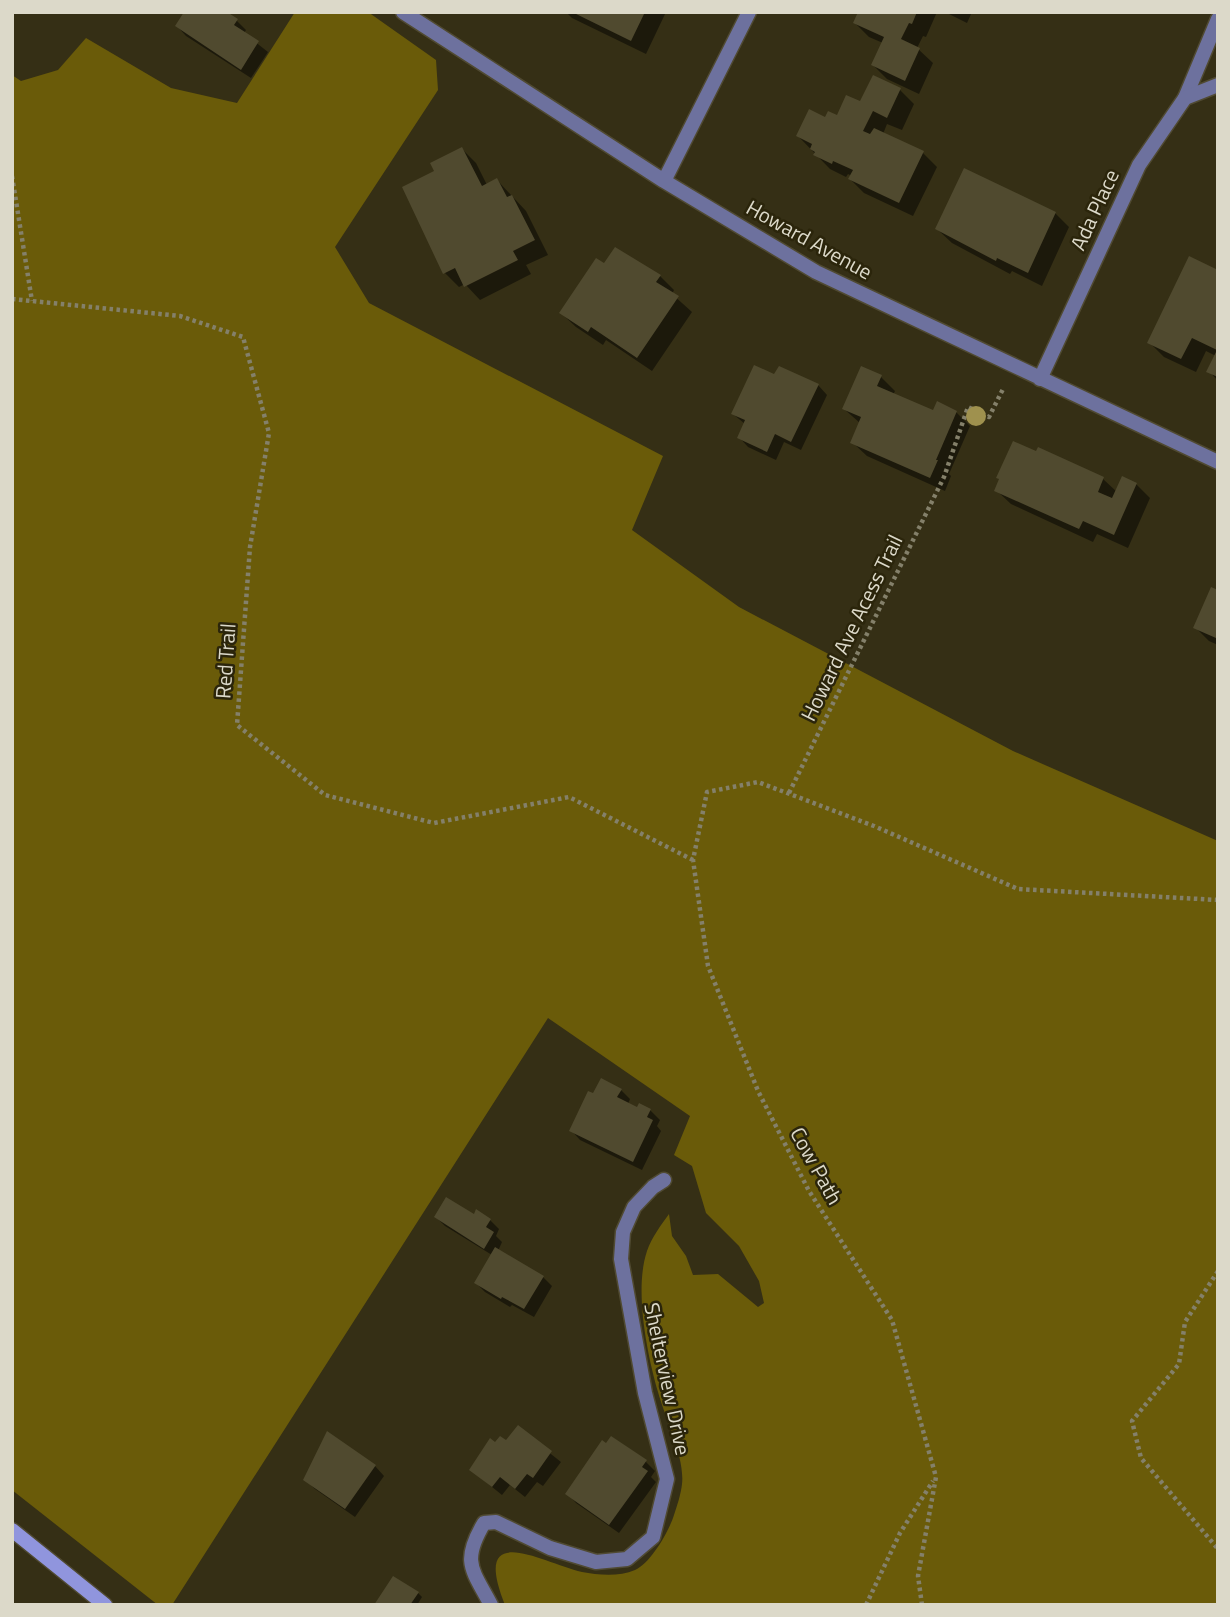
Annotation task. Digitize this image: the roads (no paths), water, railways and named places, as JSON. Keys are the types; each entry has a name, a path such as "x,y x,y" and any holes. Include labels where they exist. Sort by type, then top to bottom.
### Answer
{"main road":[{"path":"12,1530 105,1605"}],"street":[{"name":"Howard Avenue","path":"403,12 664,181 816,272 1218,462"},
{"path":"664,181 749,12"},
{"name":"Ada Place","path":"1040,379 1139,165 1185,98 1218,19"},
{"path":"1185,98 1218,85"},
{"name":"Shelterview Drive","path":"491,1605 470,1565 473,1542 484,1524 496,1522 550,1548 596,1562 627,1559 653,1537 667,1479 645,1393 621,1259 623,1232 634,1207 664,1180"}]}
